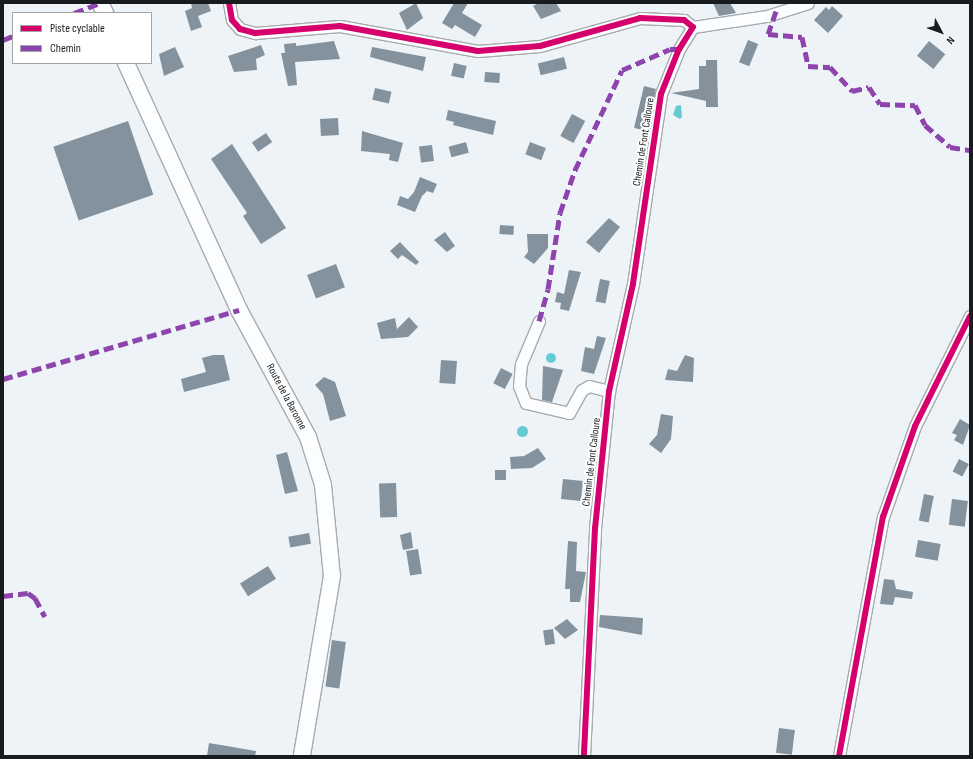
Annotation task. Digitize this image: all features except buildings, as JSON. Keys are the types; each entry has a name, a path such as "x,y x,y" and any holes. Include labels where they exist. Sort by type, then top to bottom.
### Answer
{"main road":[{"path":"100,3 104,12"},
{"name":"Route de la Baronne","path":"126,64 239,310 308,437 322,485 332,576 302,756"}],"street":[{"path":"229,3 232,20 240,29 255,33 340,26 478,51 540,46 640,18 684,20 693,27 767,16 808,3"},
{"name":"Chemin de Font Calloure","path":"584,756 595,528 609,391 632,284 661,94 679,49 693,27"},
{"path":"838,756 883,517 915,426 970,316"},
{"path":"539,321 521,364 519,386 526,403 569,413 582,390 589,386 609,391"}],"water":[{"path":"681,105 682,117 680,119 673,115 676,106"},
{"path":"549,353 553,353 555,354 555,362 549,363 546,360 546,356"},
{"path":"520,426 524,426 526,427 526,435 520,436 517,433 517,429"}],"marked path":[{"path":"77,12 100,3"},
{"path":"776,11 768,34 802,37 808,66 830,67 852,91 869,87 880,104 915,105 925,125 950,147 970,150"},
{"path":"3,40 12,36"},
{"path":"539,321 548,289 560,213 575,170 622,70 670,49 679,49"},
{"path":"3,379 239,310"},
{"path":"3,596 28,593 35,598 45,617"}],"cycle path":[{"path":"229,3 232,20 240,29 255,33 340,26 478,51 540,46 640,18 684,20 693,27 679,49 661,94 633,284 609,391 595,528 584,756"},
{"path":"839,756 883,517 915,426 970,316"}]}
